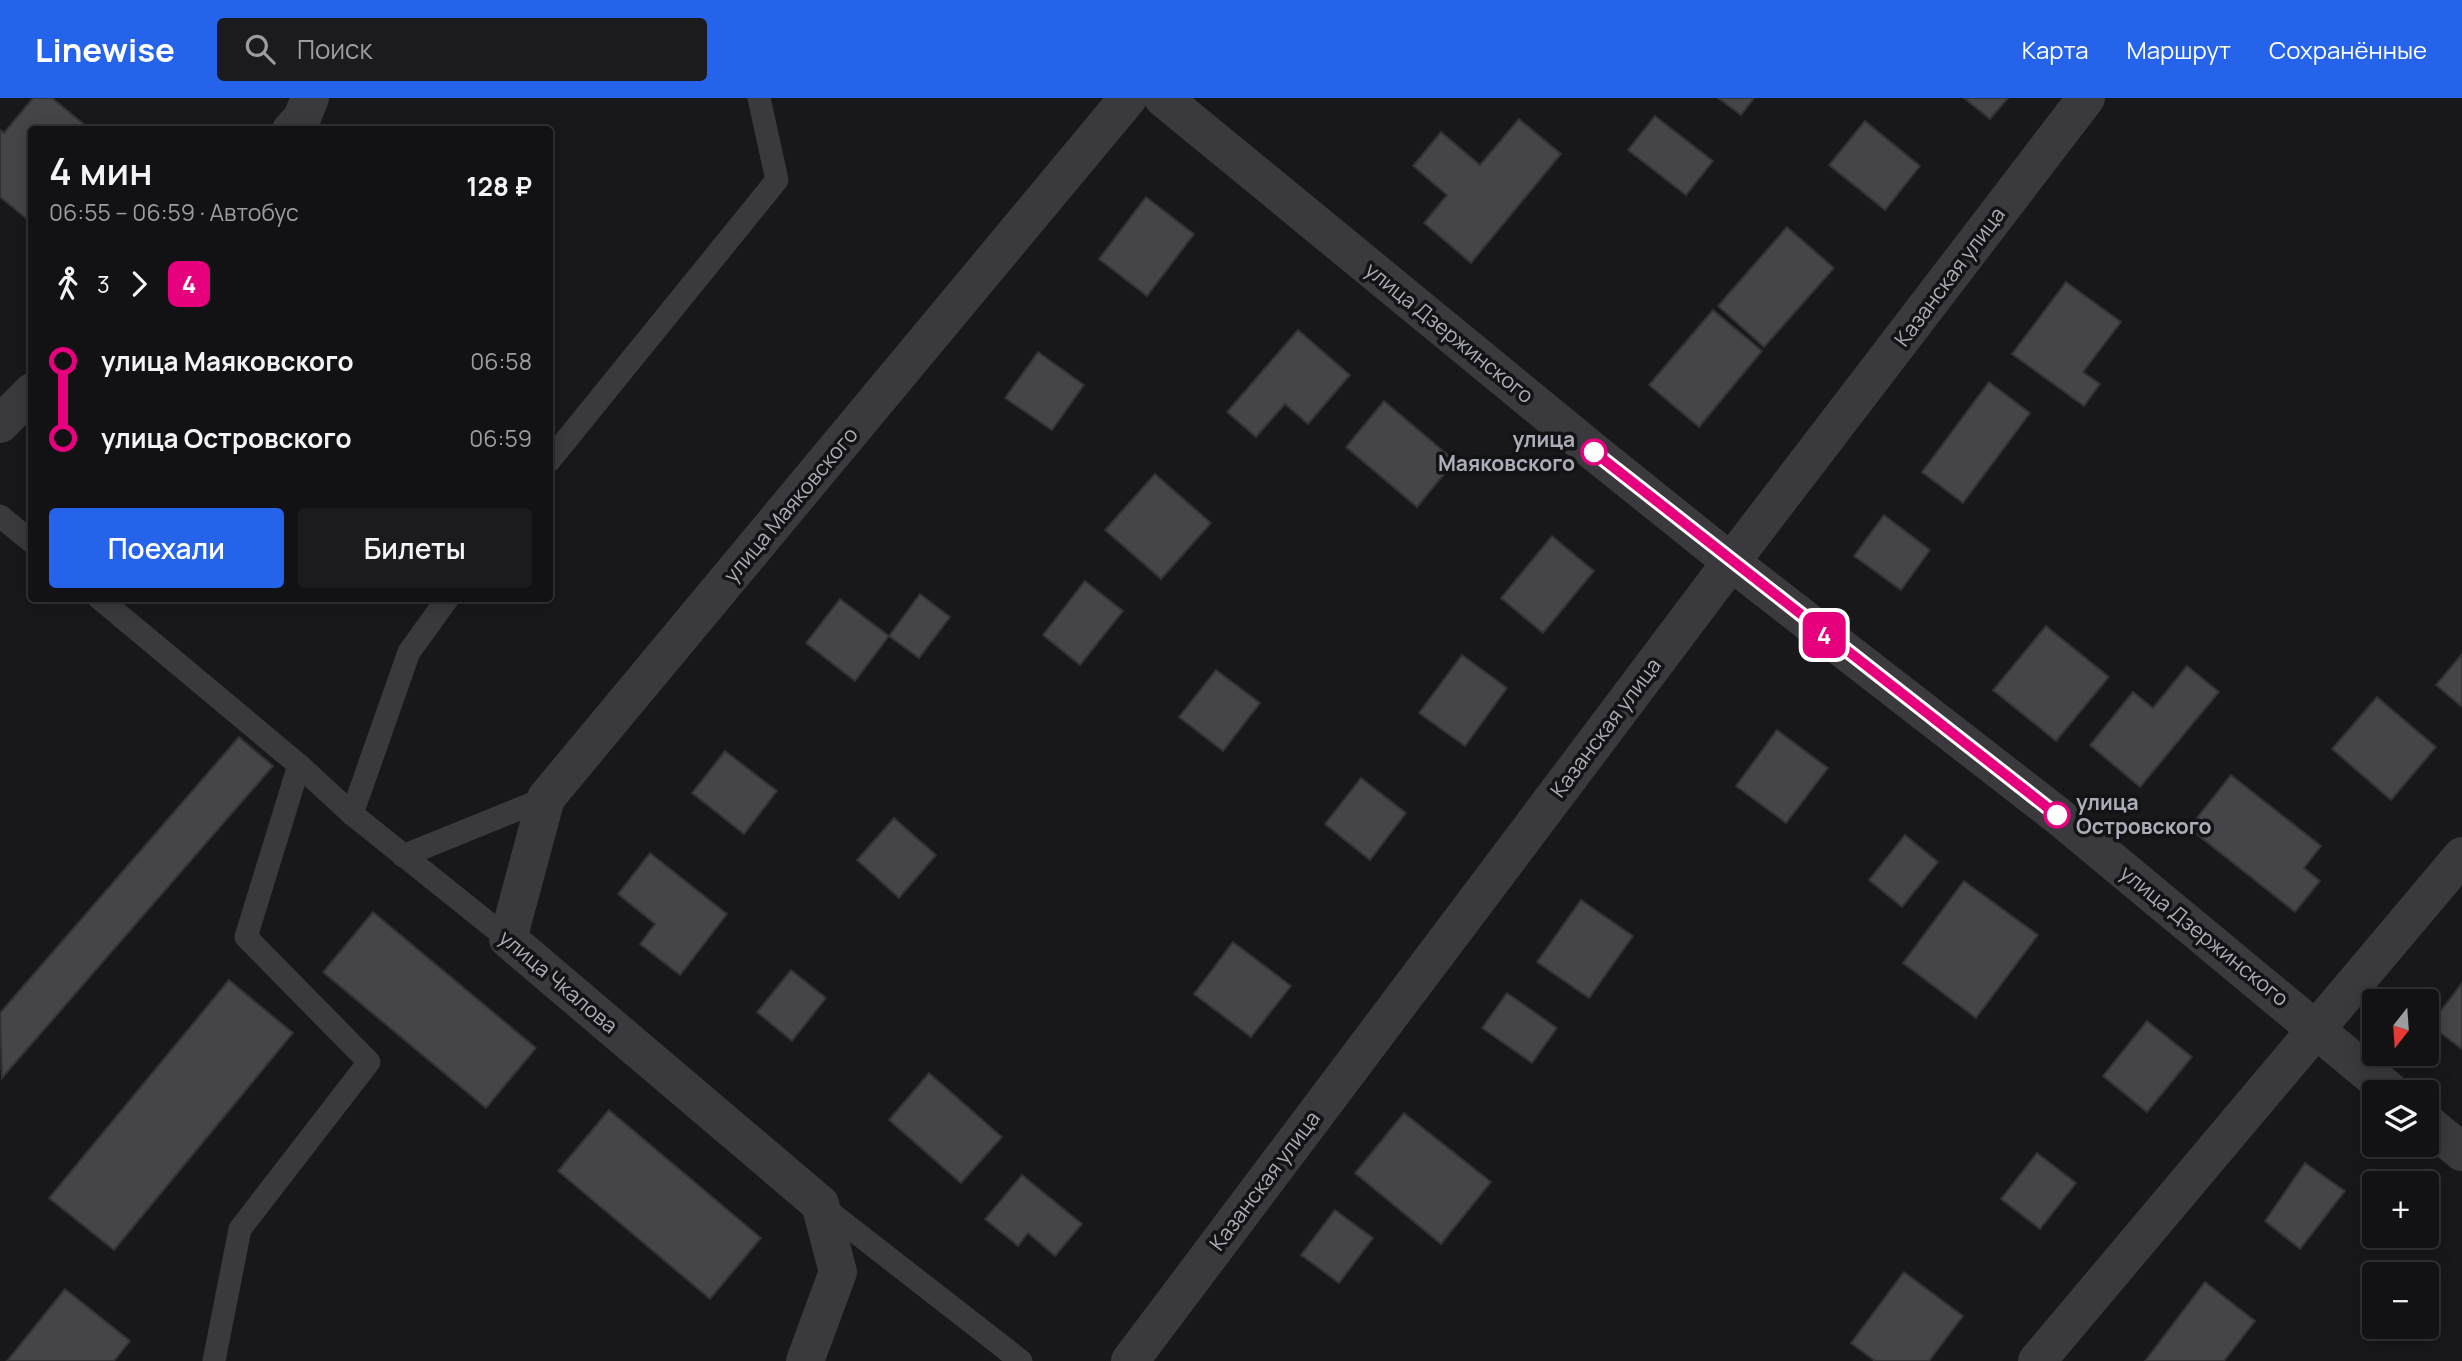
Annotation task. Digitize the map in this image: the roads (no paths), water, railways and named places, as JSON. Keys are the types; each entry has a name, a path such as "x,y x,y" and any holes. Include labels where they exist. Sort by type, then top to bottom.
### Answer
{"street":[{"name":"улица Маяковского","path":"508,939 546,798 1128,98"},
{"name":"улица Дзержинского","path":"1163,98 1731,562 2057,815 2378,1080"},
{"name":"Казанская улица","path":"1130,1361 1731,562 2087,98"},
{"path":"0,424 28,397"},
{"path":"2037,1361 2462,856"},
{"name":"улица Чкалова","path":"508,939 820,1204"},
{"path":"2439,1133 2462,1152"},
{"path":"805,1361 838,1272 820,1204"}],"lane":[{"path":"553,456 777,180 759,98"},
{"path":"0,516 28,539"},
{"name":"улица Чкалова","path":"104,602 299,765 352,814 508,939"},
{"path":"352,814 409,652 445,602"},
{"path":"214,1361 240,1229 369,1062 246,937 299,765"},
{"path":"403,856 546,798"},
{"name":"улица Чкалова","path":"820,1204 1021,1361"}],"place":[{"name":"улица Маяковского","path":"1594,452"},
{"name":"улица Островского","path":"2057,815"}]}
